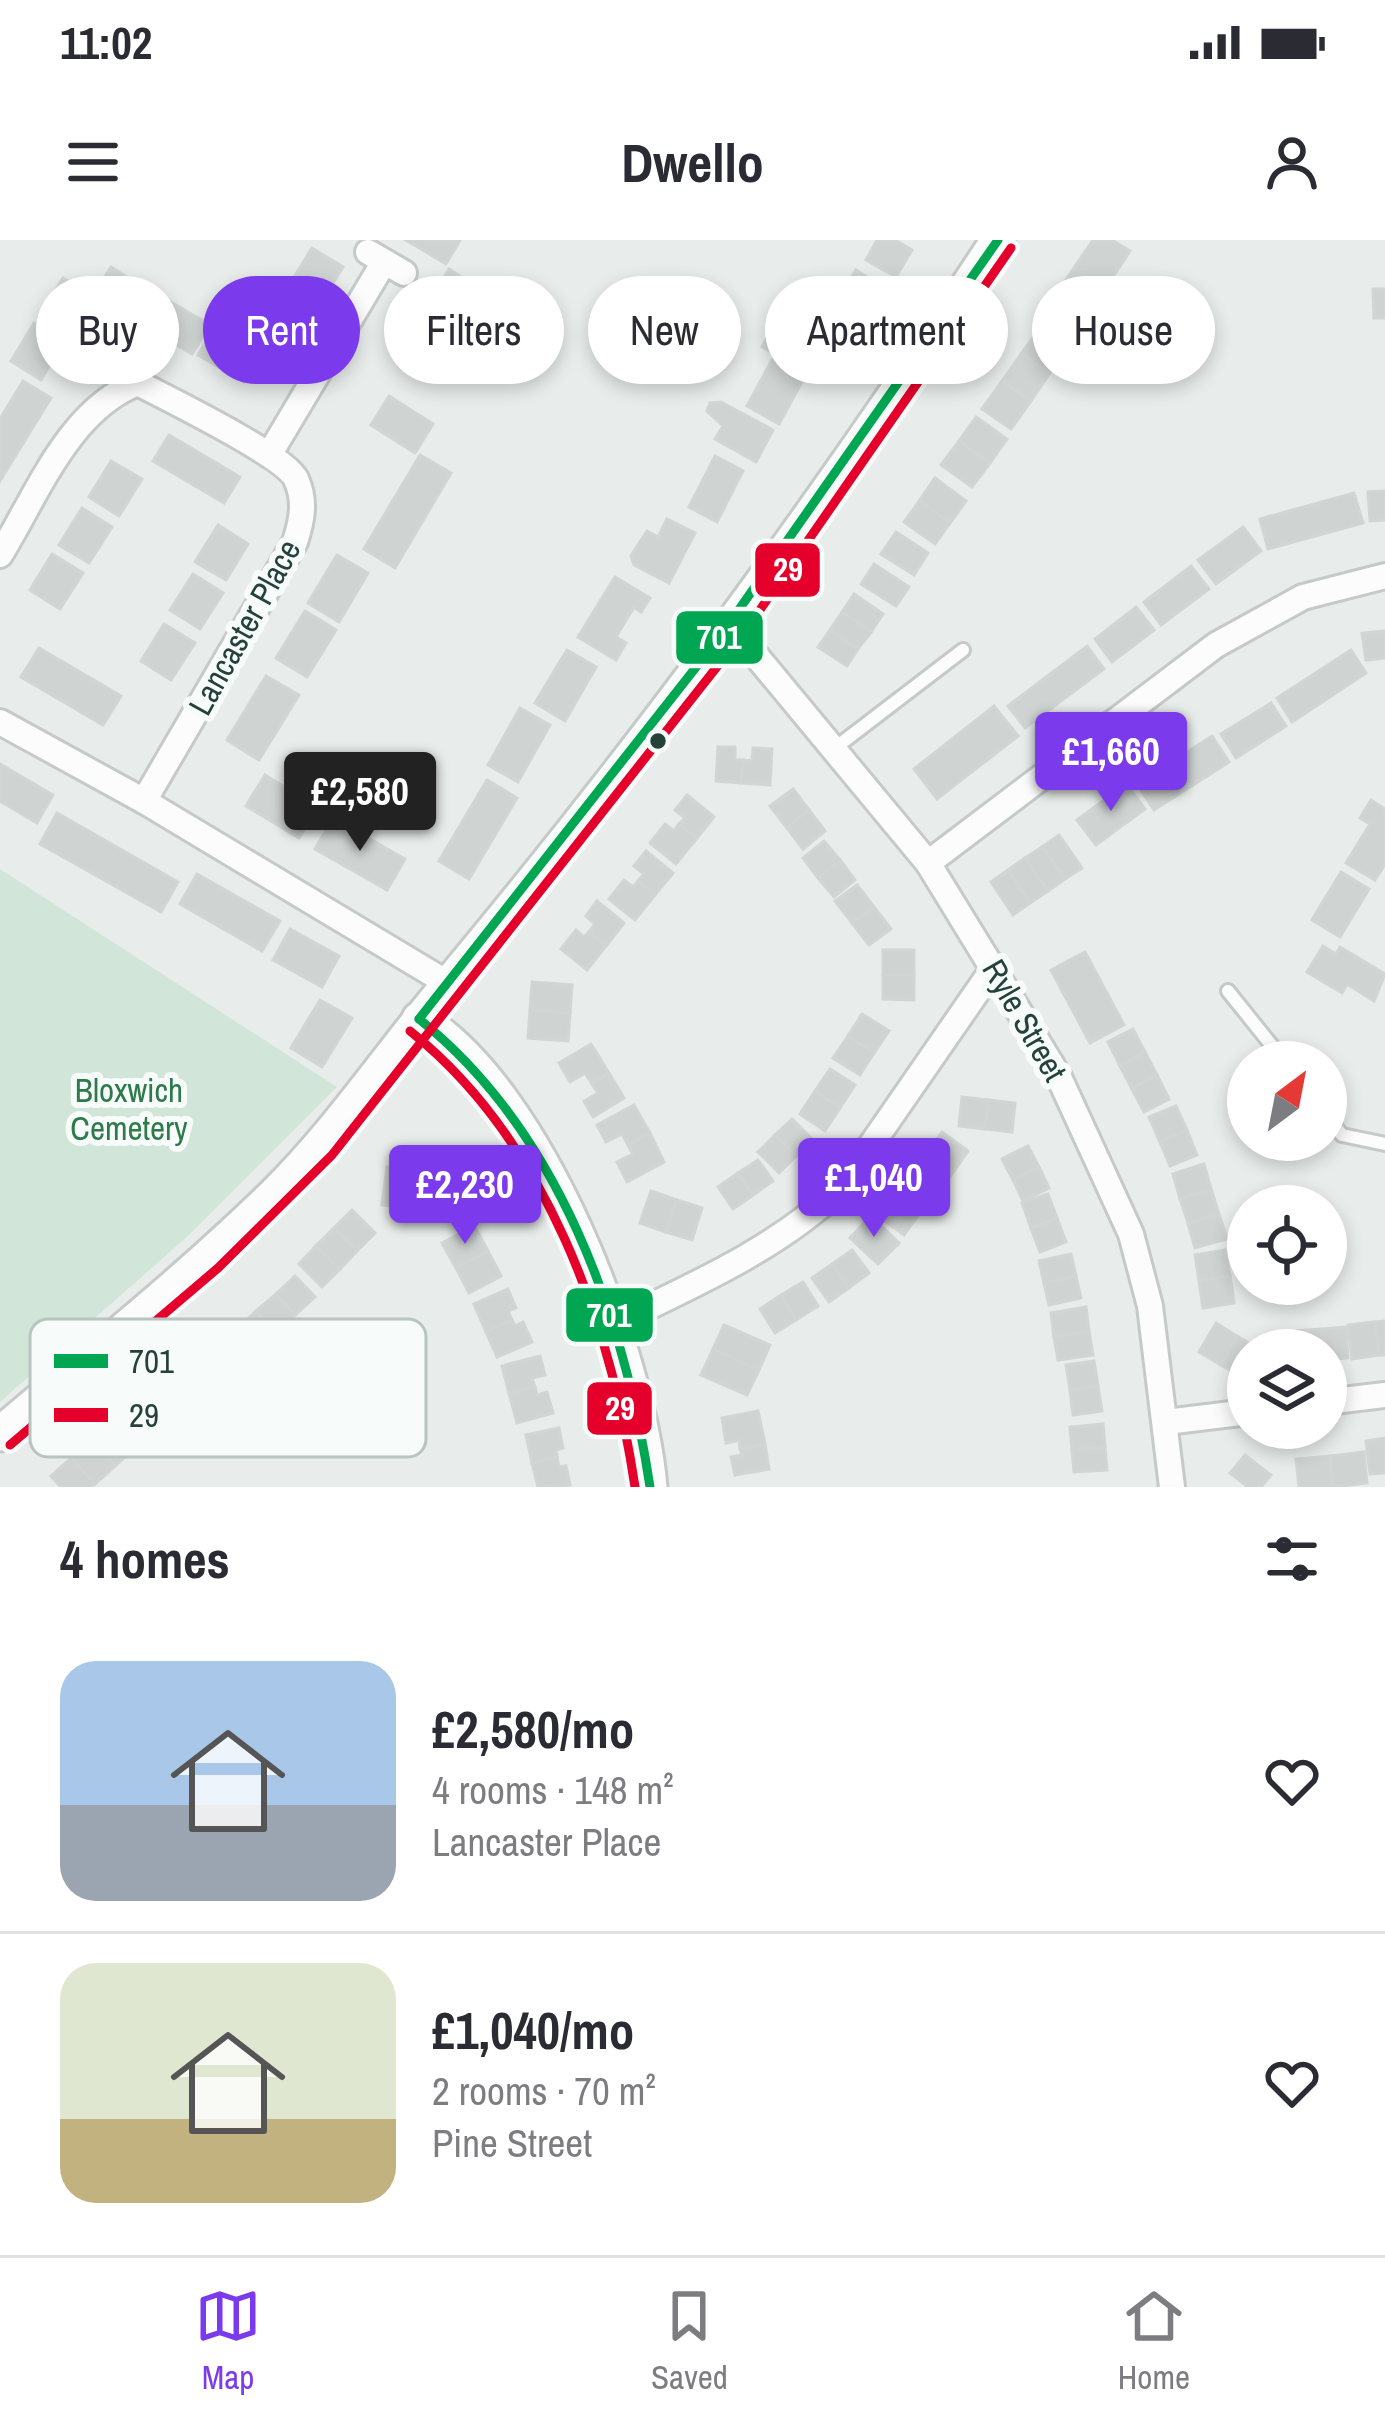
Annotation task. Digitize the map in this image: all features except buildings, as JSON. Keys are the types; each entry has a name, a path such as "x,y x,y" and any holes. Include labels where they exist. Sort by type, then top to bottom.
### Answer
{"street":[{"path":"132,1319 276,1193 448,984 729,623 896,396 998,240"},
{"path":"269,455 386,263"},
{"name":"Lancaster Place","path":"0,555 85,416 108,394 138,383 269,455 295,476 304,512 295,542 144,801"},
{"path":"928,863 1216,645 1303,596 1385,576"},
{"name":"Ryle Street","path":"729,623 928,863 1058,1075 1131,1234 1150,1306 1172,1487"},
{"path":"0,722 144,801 448,984"},
{"path":"614,1324 726,1269 810,1217 842,1186 994,966"},
{"path":"419,1019 441,1032 507,1109 551,1180 614,1324 650,1487"},
{"path":"1347,1400 1385,1395"},
{"path":"0,1434 30,1408"},
{"path":"1166,1422 1227,1415"}],"lane":[{"path":"835,748 963,650"},
{"path":"1228,991 1268,1041"},
{"path":"1347,1136 1385,1144"}],"green space":[{"name":"Bloxwich Cemetery","path":"0,869 337,1087 189,1235 94,1319 30,1319 30,1375 0,1402"}],"transit line":[{"name":"701","path":"419,1019 719,638 998,240"},
{"name":"29","path":"158,1319 218,1268 332,1155 746,630 1011,248"},
{"name":"701","path":"419,1019 468,1064 510,1115 577,1230 622,1357 650,1487"},
{"name":"29","path":"410,1031 499,1124 564,1237 608,1360 635,1487"},
{"name":"29","path":"10,1445 30,1428"}]}
